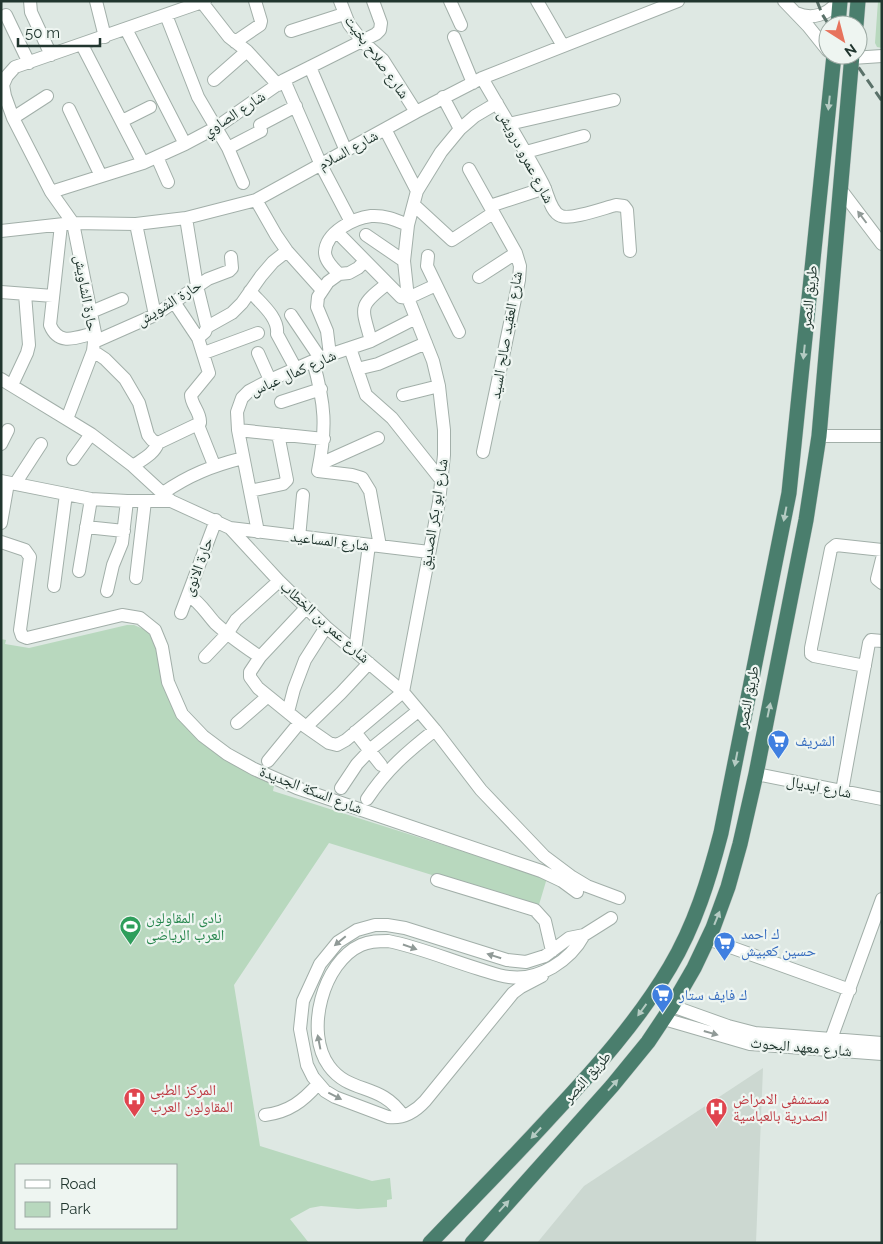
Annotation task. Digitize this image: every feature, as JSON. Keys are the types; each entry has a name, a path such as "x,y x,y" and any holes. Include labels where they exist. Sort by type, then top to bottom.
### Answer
{"highway":[{"path":"838,15 839,1"},
{"path":"857,15 858,1"},
{"name":"طريق النصر","path":"430,1243 508,1163 614,1048 671,966 701,902 712,870 789,493 831,65"},
{"name":"طريق النصر","path":"472,1243 625,1072 668,1013 708,939 735,866 756,774 806,520 819,436 851,65"}],"street":[{"path":"30,1 31,12 51,55"},
{"path":"96,1 105,37"},
{"path":"235,42 260,25 255,1"},
{"name":"شارع الصاوي","path":"51,192 143,163 185,144 216,127 281,83 376,34 380,30 381,23 373,1"},
{"path":"450,1 461,25"},
{"path":"537,1 563,46"},
{"name":"شارع السلام","path":"1,231 67,224 136,224 186,218 256,200 477,80 678,1"},
{"path":"784,1 818,38"},
{"path":"796,13 809,17 822,14 833,8 839,1"},
{"path":"28,328 50,325 53,296 67,224 13,118 3,85 6,76 15,67 203,2 229,36 281,83 296,106 321,165 351,222"},
{"path":"291,31 342,8"},
{"name":"شارع صلاح بخيت","path":"342,8 362,41 383,60 416,112"},
{"path":"6,15 29,63"},
{"path":"166,15 198,97 228,148 243,183"},
{"path":"126,29 185,144"},
{"name":"شارع عمرو درويش","path":"454,37 477,80 497,103 526,152 555,212 564,217 616,204 624,206 630,251"},
{"path":"82,44 143,163"},
{"path":"214,80 247,51"},
{"path":"868,56 882,56"},
{"path":"310,67 346,151"},
{"path":"13,118 47,96"},
{"path":"443,98 460,129"},
{"path":"509,124 614,100"},
{"name":"شارع ابو بكر الصديق","path":"403,692 439,502 444,455 444,430 439,386 433,361 408,298 404,260 408,225 417,191 441,152 460,129 475,116 497,103"},
{"path":"228,148 296,106"},
{"path":"122,121 150,107"},
{"path":"69,108 101,176"},
{"path":"386,129 417,191"},
{"path":"526,152 584,136"},
{"path":"157,156 168,182"},
{"name":"شارع العقيد صالح السيد","path":"469,170 516,252 520,266 519,280 483,452"},
{"path":"414,205 452,240 492,210 545,188"},
{"path":"841,190 882,244"},
{"path":"256,200 276,236 322,290"},
{"path":"339,274 329,263 325,253 327,242 351,222 370,216 390,217 408,225"},
{"path":"186,218 207,327"},
{"name":"حارة الشاويش","path":"67,224 91,312 94,342 67,419"},
{"path":"136,224 155,315"},
{"path":"337,232 401,297 408,298 436,286"},
{"path":"366,235 404,260"},
{"path":"198,338 205,332 207,327 232,313 242,303 273,262 287,251"},
{"path":"479,277 516,252"},
{"path":"428,256 427,266 459,332"},
{"name":"حارة الشويش","path":"50,325 53,332 64,340 94,342 155,315 208,279 230,270 231,257"},
{"path":"319,468 325,422 321,389 321,358 327,331 317,307 318,297 328,282 339,274 348,273 358,268 365,261"},
{"path":"371,341 364,313 365,304 371,296 387,284"},
{"path":"250,291 273,318 278,328 277,334 296,369"},
{"path":"1,292 53,296"},
{"path":"6,382 27,353 28,328 25,294"},
{"path":"91,312 122,298"},
{"path":"94,342 105,358 125,379 139,403 148,435 152,440 158,442 198,425 201,420 191,399 193,391 209,373 198,338 174,302"},
{"path":"291,315 321,358"},
{"name":"شارع كمال عباس","path":"258,532 238,430 237,412 242,398 249,391 270,380 321,358 371,341 416,318"},
{"path":"204,353 258,333"},
{"path":"357,370 378,364 426,343"},
{"path":"350,348 366,395 392,418 442,481"},
{"path":"258,353 270,380"},
{"name":"شارع عمر بن الخطاب","path":"6,382 91,434 133,466 167,497 230,528 279,581 326,627 403,692 481,790 544,856 572,877 595,889 620,898"},
{"path":"403,395 439,386"},
{"path":"282,402 321,389"},
{"path":"198,425 214,465"},
{"path":"1,444 8,430"},
{"path":"238,430 324,439"},
{"path":"73,459 91,434"},
{"path":"250,491 283,484 287,480 278,434"},
{"path":"819,436 882,436"},
{"path":"319,468 378,438"},
{"path":"133,466 152,453 156,449 158,442"},
{"path":"1,523 8,482 41,444"},
{"path":"8,482 91,499 127,502 145,501 167,497 179,482 214,465 243,458"},
{"path":"319,468 362,478 370,491 375,546 355,651"},
{"path":"54,586 66,494"},
{"path":"299,538 303,495"},
{"path":"79,571 91,499"},
{"path":"136,578 145,501"},
{"path":"107,591 113,565 122,542 127,502"},
{"name":"حارة الانوى","path":"181,613 216,520"},
{"path":"86,527 124,531"},
{"name":"شارع المساعيد","path":"230,528 299,538 429,552"},
{"name":"شارع السكة الجديدة","path":"1,542 25,550 30,557 20,630 22,636 27,638 122,614 140,618 154,630 162,647 168,682 182,714 202,736 228,754 254,769 298,788 546,873 562,881 577,892"},
{"path":"865,666 814,656 811,654 810,648 832,549 836,545 882,550"},
{"path":"882,559 877,579 882,584"},
{"path":"205,657 227,634 236,620 279,581"},
{"path":"188,595 201,604 227,634 260,657"},
{"path":"306,608 260,657 250,672 250,678 258,688 303,725 330,744 337,745 356,732 403,692"},
{"path":"288,712 304,660 326,627"},
{"path":"842,791 870,641 882,641"},
{"path":"268,761 369,663"},
{"path":"237,723 268,696"},
{"path":"341,788 357,764 369,751 393,729 418,711"},
{"path":"367,799 395,762 435,730"},
{"path":"356,732 381,765"},
{"name":"شارع ايديال","path":"756,774 882,799"},
{"path":"437,880 535,910 544,921 561,950"},
{"path":"831,1039 882,899"},
{"path":"543,972 542,976 513,993 420,1106 413,1112 403,1116 392,1118 380,1115 335,1097 318,1084 307,1065 300,1023 306,994 320,964 330,950 347,935 357,930 375,925 404,928 516,962 533,961 561,950 576,948 584,935 611,918"},
{"path":"375,925 375,941"},
{"path":"708,939 850,990"},
{"path":"403,1116 394,1104 383,1096 346,1082 333,1071 323,1057 320,1049 317,1023 320,1003 324,990 340,962 362,944 375,941 396,942 509,977 527,976 553,967 561,950"},
{"path":"509,977 516,962"},
{"name":"شارع معهد البحوث","path":"668,1013 741,1030 769,1034 882,1043"},
{"name":"شارع معهد البحوث","path":"668,1013 750,1044 882,1054"},
{"path":"300,1023 317,1023"},
{"path":"265,1115 278,1113 293,1107 318,1084"}],"shaded area":[{"name":"مستشفى الامراض الصدرية بالعباسية","path":"763,1068 756,1243 537,1243 584,1186"}],"green space":[{"path":"878,1 882,1 882,48 877,47 875,43"},
{"name":"نادى المقاولون العرب الرياضى","path":"127,625 134,625 148,631 156,642 162,681 221,757 246,771 275,781 273,791 547,878 538,908 329,843 234,985 260,1146 372,1181 390,1178 392,1199 387,1200 387,1207 358,1209 321,1206 310,1208 290,1219 309,1243 1,1243 1,639 6,640 5,644 29,648"}],"railway":[{"path":"817,1 823,15"},
{"path":"857,65 882,101"}],"place":[{"name":"الشريف","path":"779,760"},
{"name":"نادى المقاولون العرب الرياضى","path":"130,946"},
{"name":"ك احمد حسين كعبيش","path":"725,962"},
{"name":"ك فايف ستار","path":"663,1014"},
{"name":"المركز الطبى المقاولون العرب","path":"134,1118"},
{"name":"مستشفى الامراض الصدرية بالعباسية","path":"717,1127"}]}
